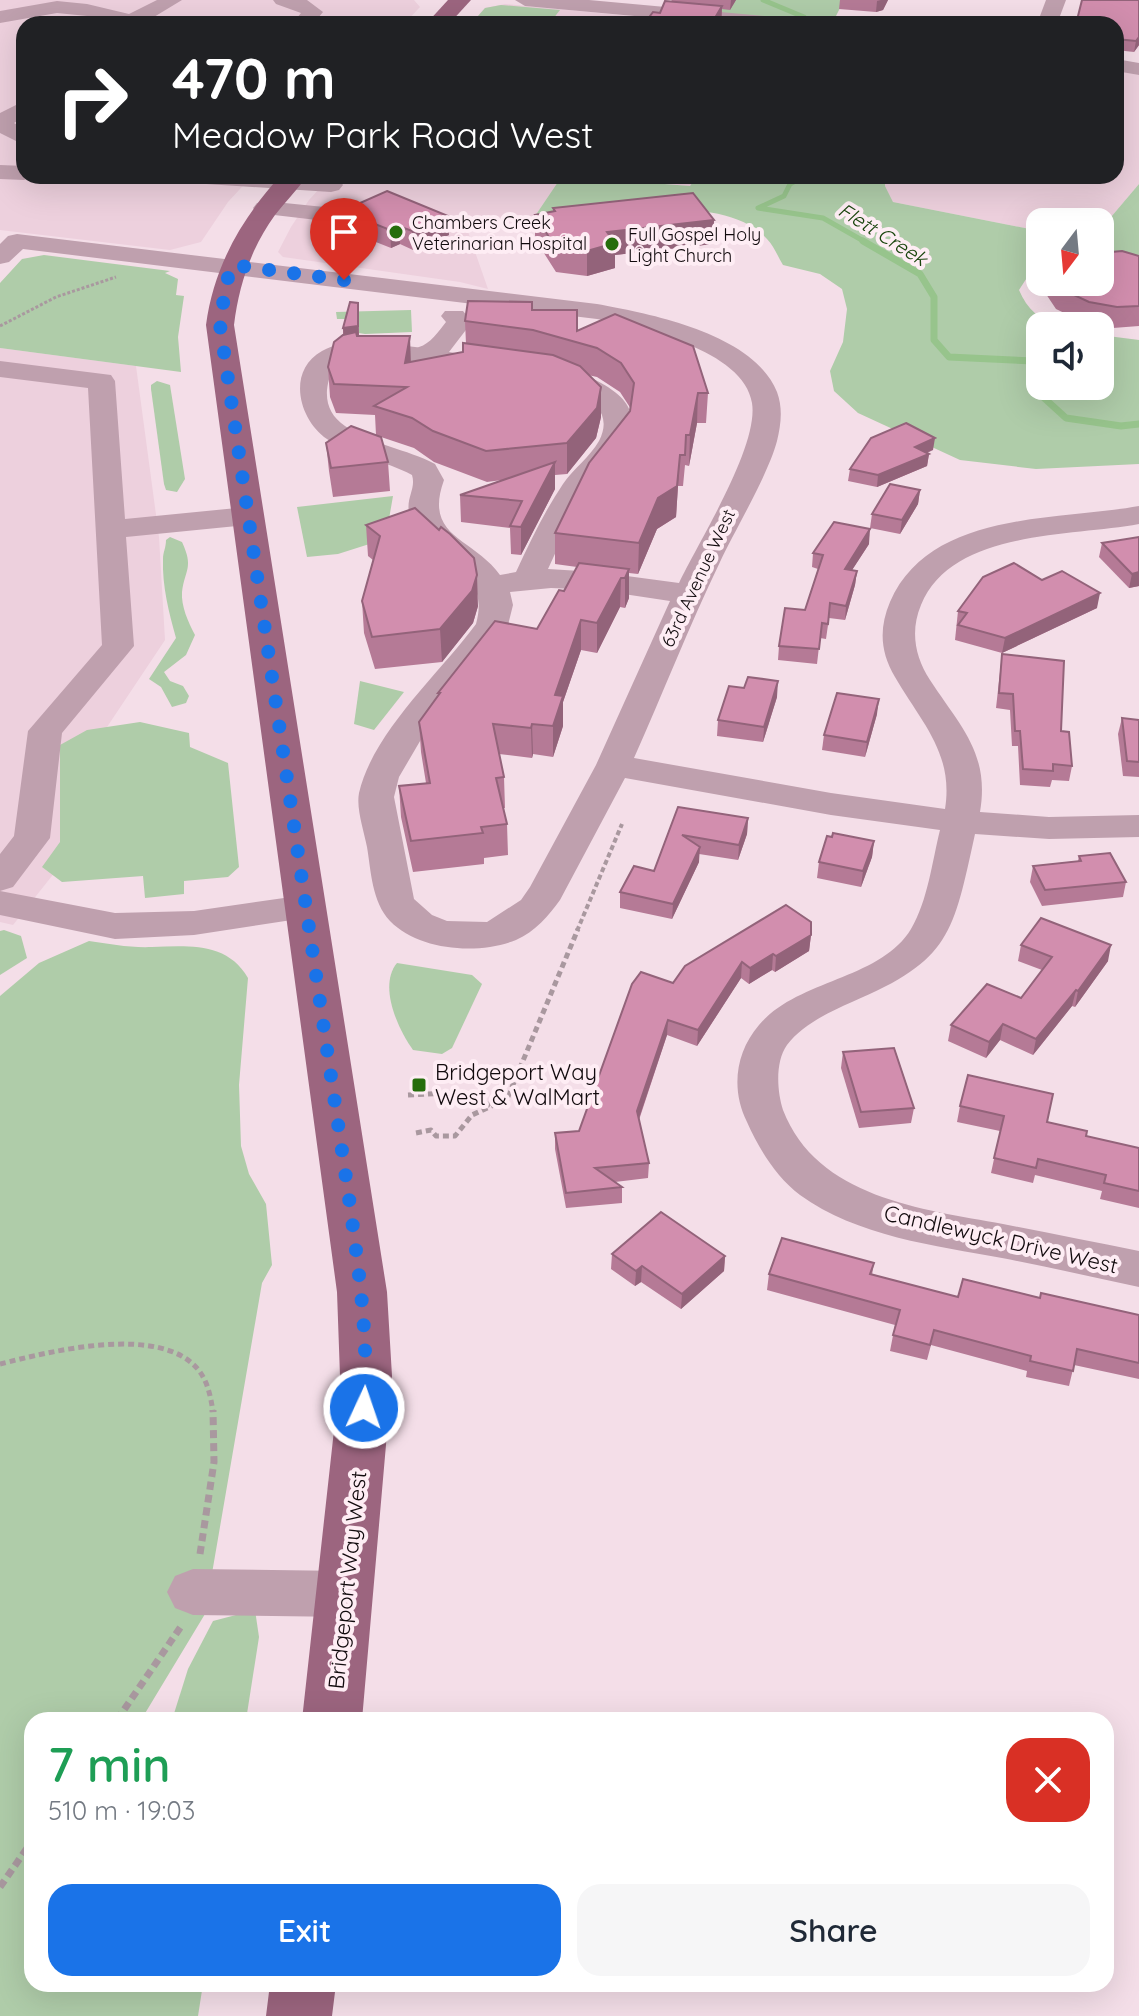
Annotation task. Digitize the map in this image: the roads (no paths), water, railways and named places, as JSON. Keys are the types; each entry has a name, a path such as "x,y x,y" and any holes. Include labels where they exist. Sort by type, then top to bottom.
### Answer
{"main road":[{"path":"445,16 460,0"},
{"name":"Bridgeport Way West","path":"295,188 233,265 222,307 221,341 362,1292 366,1376 333,1712"},
{"path":"299,2016 302,1992"}],"street":[{"path":"147,16 172,0"},
{"path":"283,0 307,7 313,12 310,16"},
{"path":"525,0 628,4 723,16"},
{"path":"0,17 35,6 70,2 117,16"},
{"path":"16,112 1,125 16,133"},
{"path":"260,184 295,188 334,215"},
{"path":"9,249 233,265 460,306 459,322 442,345 428,354"},
{"name":"63rd Avenue West","path":"460,306 608,315 671,330 732,358 763,389 769,404 762,444 689,594 614,765 547,891 521,920 488,935 443,933 412,920 395,899 376,809 377,790 385,770 409,733 492,625 498,606 493,587"},
{"path":"504,368 428,354 340,353 327,360 314,384 314,407 327,426 353,441 405,459 425,470 429,480 422,507 426,519 493,587 528,579 582,580 689,594"},
{"path":"0,369 101,381 118,646 45,731 32,838 12,868 0,879"},
{"path":"528,579 573,489 613,440 619,422 617,412 603,396 579,382 531,372"},
{"name":"Candlewyck Drive West","path":"1139,515 1018,533 973,544 944,558 913,587 899,617 897,641 913,682 958,750 966,790 936,913 923,941 891,969 819,999 776,1032 764,1052 758,1077 762,1108 783,1149 820,1186 854,1203 934,1227 1139,1269"},
{"path":"110,529 247,516"},
{"path":"614,765 846,806 960,822 1022,827 1139,826"},
{"path":"0,903 115,926 194,923 305,907"},
{"path":"193,1592 346,1594"}],"waterway":[{"name":"Flett Creek","path":"763,0 802,16"},
{"name":"Flett Creek","path":"790,184 784,196 758,208 823,218 867,243"},
{"name":"Flett Creek","path":"863,241 920,274 934,297 934,340 949,357 1034,361 1032,387 1066,418 1121,426 1139,424"}],"place":[{"name":"Chambers Creek Veterinarian Hospital","path":"396,232"},
{"name":"Full Gospel Holy Light Church","path":"612,244"},
{"name":"Bridgeport Way West & WalMart","path":"419,1085"}]}
